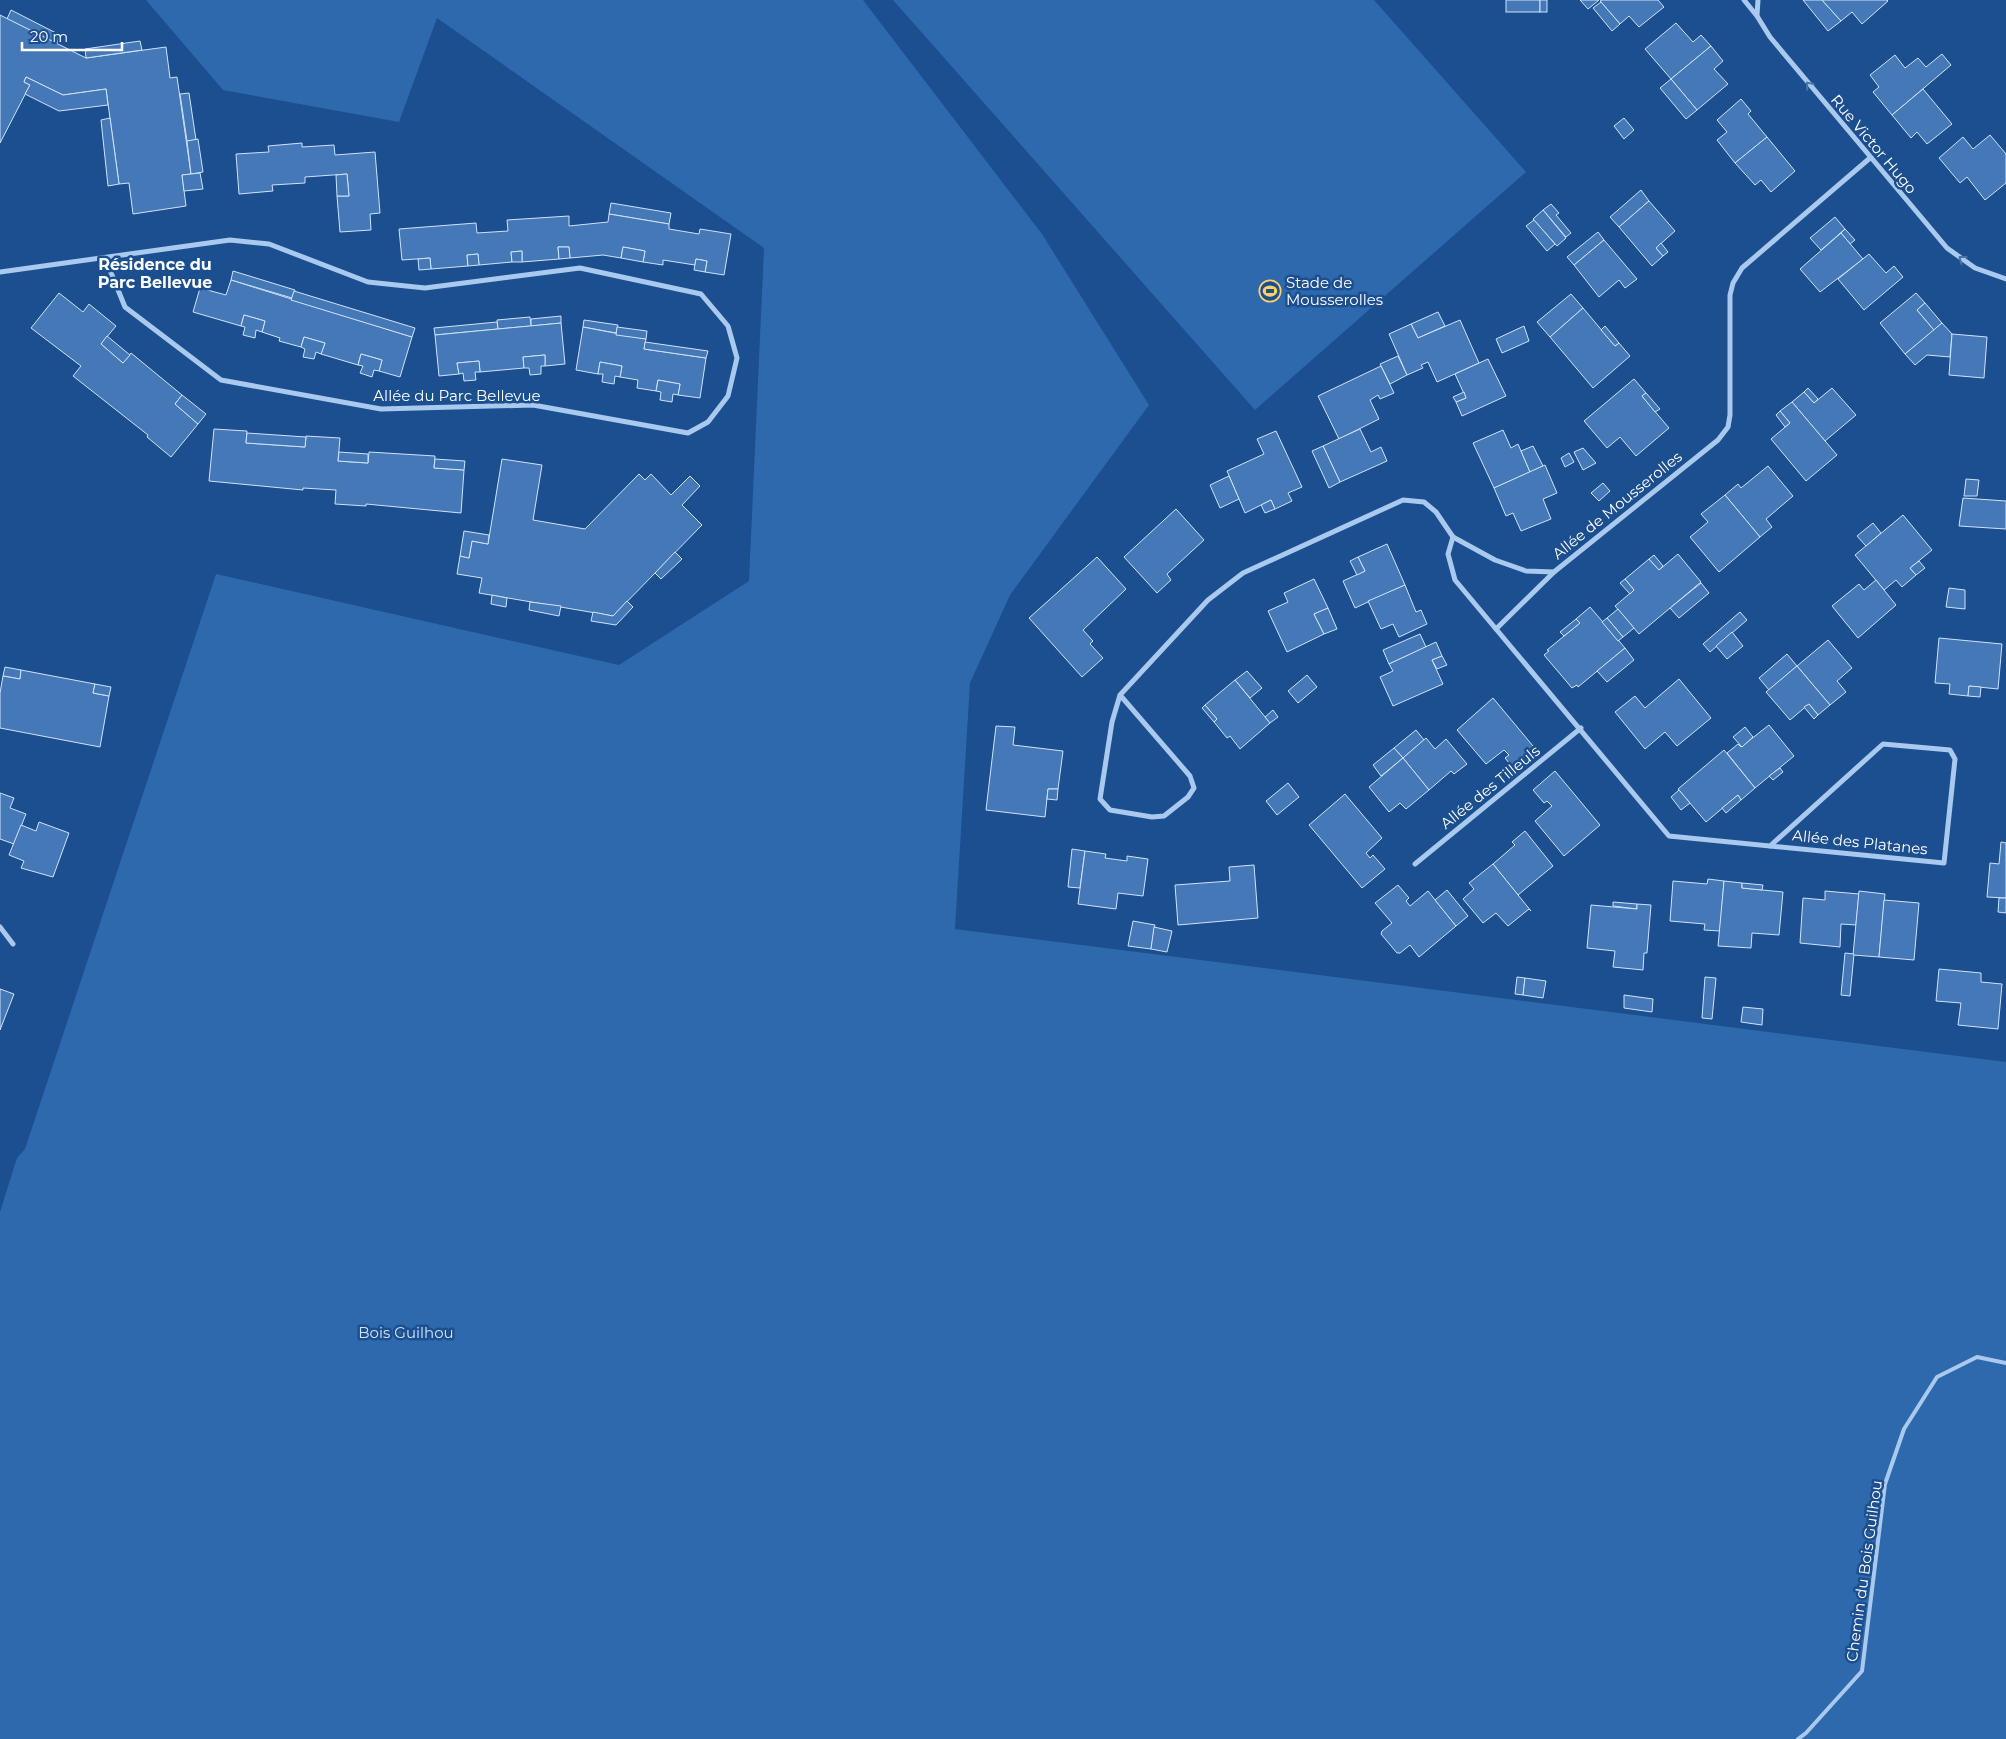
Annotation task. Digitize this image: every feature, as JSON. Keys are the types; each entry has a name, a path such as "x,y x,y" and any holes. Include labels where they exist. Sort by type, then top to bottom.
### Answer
{"street":[{"name":"Rue Victor Hugo","path":"1744,0 1770,37 1947,248 1974,268 2006,279"},
{"path":"1757,16 1758,0"},
{"name":"Allée de Mousserolles","path":"1120,695 1190,776 1194,788 1188,797 1164,816 1152,817 1110,810 1100,799 1112,722 1120,695 1208,600 1243,572 1403,500 1424,502 1436,512 1453,537 1495,560 1518,568 1554,572 1718,440 1728,427 1730,415 1730,295 1733,283 1742,268 1870,158"},
{"name":"Allée du Parc Bellevue","path":"0,272 230,240 269,244 368,282 425,288 580,268 700,294 728,326 737,358 728,396 708,422 688,433 533,405 381,409 221,380 125,307 105,258"},
{"name":"Allée des Platanes","path":"1453,537 1448,554 1455,580 1669,836 1770,846 1944,863 1955,759 1950,750 1883,744 1770,846"},
{"path":"1496,629 1554,572"},
{"name":"Allée des Tilleuls","path":"1415,864 1580,728"},
{"path":"0,927 14,944"}],"lane":[{"name":"Chemin du Bois Guilhou","path":"1798,1739 1806,1733 1862,1671 1885,1484 1904,1429 1937,1377 1977,1357 2006,1363"}],"green space":[{"name":"Bois Guilhou","path":"146,0 863,0 1042,234 1149,405 1010,595 970,683 955,929 2006,1062 2006,1739 0,1739 0,1212 17,1158 25,1149 216,574 619,665 749,581 764,248 437,18 399,122 223,90"},
{"name":"Stade de Mousserolles","path":"893,0 1374,0 1526,172 1255,410"}],"building":[{"path":"1506,0 1540,0 1540,12 1506,12"},
{"path":"1540,0 1547,0 1547,12 1540,12"},
{"path":"1580,0 1599,0 1588,9"},
{"path":"1658,0 1664,7 1639,27 1629,16 1620,24 1600,1"},
{"path":"1803,0 1822,0 1841,21 1828,31"},
{"path":"1822,0 1888,1 1862,24 1852,12 1841,21"},
{"path":"1601,2 1620,24 1612,31 1593,8"},
{"path":"11,10 60,35 57,44 7,19"},
{"path":"0,15 86,58 166,47 170,78 177,77 191,174 182,175 186,206 133,214 129,183 119,184 106,89 63,95 26,77 24,82 30,85 0,143"},
{"path":"1676,23 1693,42 1701,35 1711,46 1671,79 1645,49"},
{"path":"140,41 142,50 86,58 85,49"},
{"path":"1711,46 1723,61 1714,69 1728,84 1697,110 1671,79"},
{"path":"1942,54 1951,65 1892,115 1873,92 1879,87 1870,75 1895,55 1905,68 1918,58 1926,67"},
{"path":"26,77 63,95 106,89 108,105 59,111 25,94 30,85 24,82"},
{"path":"1671,79 1697,110 1686,119 1660,88"},
{"path":"1923,89 1952,124 1927,144 1917,132 1911,138 1892,115"},
{"path":"189,93 196,140 187,141 180,94"},
{"path":"1741,99 1751,111 1748,114 1767,137 1735,163 1717,140 1727,132 1717,120"},
{"path":"110,118 119,184 108,186 101,120"},
{"path":"1624,118 1634,130 1624,139 1614,126"},
{"path":"1990,135 2006,154 2006,183 1985,200 1967,177 1960,183 1939,158 1963,137 1973,149"},
{"path":"1767,137 1795,171 1771,192 1761,180 1755,185 1735,163"},
{"path":"198,139 203,172 191,174 187,141"},
{"path":"302,143 302,147 334,145 335,155 375,152 380,213 370,214 371,230 340,232 337,196 349,196 347,174 305,177 305,183 272,185 273,191 239,194 236,154 269,152 268,146"},
{"path":"200,173 203,189 184,191 182,175"},
{"path":"347,174 349,196 337,196 336,175"},
{"path":"1641,190 1649,201 1619,227 1610,217"},
{"path":"1649,201 1675,231 1656,248 1663,256 1652,266 1619,227"},
{"path":"611,203 671,213 669,224 609,214"},
{"path":"1551,204 1559,213 1556,215 1571,233 1566,237 1543,210"},
{"path":"1543,210 1566,238 1557,246 1533,219"},
{"path":"609,214 669,224 669,229 699,234 700,229 731,234 724,275 705,272 707,261 696,259 695,265 663,260 663,265 643,262 645,251 623,247 621,258 603,255 570,258 569,247 558,247 559,259 522,262 522,251 511,252 512,262 479,265 478,254 467,255 468,266 431,269 430,258 402,260 399,229 476,223 477,233 508,231 507,220 569,216 569,226 608,222"},
{"path":"1835,217 1845,229 1821,250 1810,238"},
{"path":"1534,220 1555,244 1547,251 1526,226"},
{"path":"1845,229 1855,240 1850,244 1841,233"},
{"path":"1598,232 1604,240 1574,265 1567,257"},
{"path":"1841,233 1863,259 1820,292 1800,269"},
{"path":"1604,240 1637,279 1625,288 1619,280 1599,297 1574,265"},
{"path":"1661,243 1668,252 1663,256 1656,248"},
{"path":"558,247 569,247 570,258 559,259"},
{"path":"623,247 645,251 643,262 621,258"},
{"path":"522,251 522,262 512,262 511,252"},
{"path":"478,254 479,265 468,266 467,255"},
{"path":"1869,254 1886,273 1894,266 1903,277 1864,310 1838,279"},
{"path":"430,258 431,269 419,270 418,259"},
{"path":"696,259 707,261 705,272 694,270"},
{"path":"233,271 295,290 292,298 231,280"},
{"path":"231,280 412,337 400,377 379,371 382,360 361,354 358,365 321,354 325,343 304,337 301,347 279,341 280,338 262,332 265,321 244,315 241,326 193,312 200,288 226,295"},
{"path":"294,291 415,328 412,337 291,300"},
{"path":"59,293 83,312 89,304 116,326 101,344 123,363 131,353 182,395 175,404 198,424 171,457 147,437 148,435 73,376 81,366 31,328"},
{"path":"1916,293 1925,303 1917,310 1934,330 1905,354 1880,323"},
{"path":"1571,294 1583,308 1550,337 1537,322"},
{"path":"1925,303 1942,323 1934,330 1917,310"},
{"path":"1583,308 1615,346 1619,343 1630,356 1593,388 1550,337"},
{"path":"1438,312 1445,326 1418,338 1411,324"},
{"path":"244,315 265,321 262,332 256,330 255,338 243,335 245,327 241,326"},
{"path":"561,316 561,323 531,326 531,319"},
{"path":"530,317 531,326 498,329 497,320"},
{"path":"584,320 618,325 616,333 583,327"},
{"path":"1460,320 1479,363 1437,382 1428,362 1421,365 1423,368 1407,375 1389,334 1411,324 1418,338"},
{"path":"497,322 498,329 435,335 434,328"},
{"path":"561,323 565,364 545,366 545,355 523,357 524,368 480,372 479,361 457,363 459,374 439,376 435,335"},
{"path":"1942,323 1952,334 1950,357 1927,355 1915,365 1905,354"},
{"path":"1524,326 1529,341 1502,353 1496,339"},
{"path":"1605,326 1619,343 1615,346 1601,330"},
{"path":"583,327 646,339 644,349 706,358 700,398 678,395 680,384 658,380 656,391 637,388 638,380 620,377 622,366 600,362 598,374 576,370"},
{"path":"617,327 647,331 646,339 616,335"},
{"path":"1952,334 1987,337 1984,378 1949,375"},
{"path":"107,336 130,355 123,363 101,344"},
{"path":"304,337 325,343 321,354 316,352 314,359 303,357 305,349 301,347"},
{"path":"645,342 708,351 706,358 644,349"},
{"path":"361,354 382,360 379,371 374,370 372,377 360,373 363,366 358,365"},
{"path":"545,355 545,366 541,366 541,374 530,375 529,368 524,368 523,357"},
{"path":"1398,356 1407,375 1390,384 1380,364"},
{"path":"1488,359 1506,396 1462,416 1456,402 1466,398 1455,374"},
{"path":"479,361 480,372 475,372 476,380 464,381 463,373 459,374 457,363"},
{"path":"600,362 622,366 620,377 615,376 614,384 602,382 603,374 598,374"},
{"path":"1381,366 1394,393 1380,399 1378,395 1370,400 1379,419 1339,439 1318,396"},
{"path":"1634,379 1646,393 1642,396 1669,428 1636,456 1620,437 1607,448 1584,421"},
{"path":"658,380 680,384 678,395 673,394 672,402 660,400 661,392 656,391"},
{"path":"1808,388 1818,399 1814,403 1804,392"},
{"path":"1832,388 1856,415 1825,441 1792,402 1804,392 1814,403"},
{"path":"1464,392 1466,398 1456,402 1453,397"},
{"path":"1646,393 1660,409 1655,412 1642,396"},
{"path":"182,395 206,414 198,424 175,404"},
{"path":"1792,402 1837,455 1806,481 1771,439 1790,423 1780,411"},
{"path":"1780,411 1790,423 1785,427 1776,415"},
{"path":"214,429 247,431 246,443 305,447 306,436 340,438 338,461 368,463 369,452 435,456 434,468 464,470 461,513 366,504 366,506 335,504 336,490 303,488 303,490 209,481"},
{"path":"1360,429 1371,452 1381,447 1387,461 1340,482 1323,446"},
{"path":"1503,430 1511,448 1518,444 1530,472 1494,488 1473,443"},
{"path":"1276,431 1302,487 1288,493 1292,501 1275,509 1271,500 1245,513 1227,471 1264,454 1257,439"},
{"path":"247,433 306,437 305,447 246,443"},
{"path":"1323,446 1340,482 1329,488 1312,451"},
{"path":"1533,446 1543,466 1530,472 1521,451"},
{"path":"1583,448 1596,463 1583,470 1574,452"},
{"path":"339,452 368,454 368,463 338,461"},
{"path":"1569,453 1574,462 1565,467 1561,458"},
{"path":"435,459 465,461 464,470 434,468"},
{"path":"502,459 542,465 533,520 585,529 639,474 645,480 651,474 671,495 690,476 700,486 682,505 702,525 613,616 479,593 482,578 457,574 460,556 469,558 472,541 488,544"},
{"path":"1545,465 1557,493 1543,499 1551,519 1521,531 1513,513 1506,516 1494,488"},
{"path":"1768,466 1793,496 1766,519 1772,527 1760,537 1725,495 1738,484 1741,488"},
{"path":"1229,476 1239,499 1220,508 1210,485"},
{"path":"1966,479 1979,480 1977,496 1964,496"},
{"path":"1603,483 1610,491 1599,501 1591,493"},
{"path":"1725,495 1760,537 1719,572 1690,537 1708,522 1701,514"},
{"path":"1963,498 2006,501 2006,529 1959,526"},
{"path":"1271,500 1275,509 1265,513 1261,505"},
{"path":"1176,509 1204,540 1167,574 1171,580 1157,593 1124,557"},
{"path":"1903,515 1932,550 1910,568 1916,575 1902,587 1896,580 1884,590 1855,555"},
{"path":"1873,523 1881,533 1866,546 1857,536"},
{"path":"464,531 489,535 488,544 472,541 469,558 460,556"},
{"path":"1387,544 1405,585 1355,608 1343,581 1365,571 1358,557"},
{"path":"675,552 682,559 661,579 655,573"},
{"path":"1678,554 1701,582 1639,634 1615,606 1634,590 1625,579 1649,559 1659,570"},
{"path":"1654,555 1663,566 1659,570 1649,559"},
{"path":"1097,557 1126,589 1083,630 1093,641 1090,644 1103,658 1082,677 1029,618"},
{"path":"1358,557 1365,571 1357,575 1350,561"},
{"path":"1919,561 1925,568 1916,575 1910,568"},
{"path":"1314,579 1328,608 1314,614 1324,634 1287,652 1268,611 1288,602 1284,593"},
{"path":"1625,579 1634,590 1630,594 1620,583"},
{"path":"1876,580 1896,605 1858,638 1832,606 1859,584 1864,590"},
{"path":"1701,583 1709,593 1679,618 1670,608"},
{"path":"1405,585 1416,612 1421,610 1427,624 1399,637 1393,624 1381,629 1368,601"},
{"path":"1949,588 1965,590 1965,609 1946,607"},
{"path":"492,595 507,598 506,607 491,604"},
{"path":"627,601 633,607 616,625 591,621 593,612 613,616"},
{"path":"530,602 561,606 559,616 529,610"},
{"path":"1590,607 1625,648 1578,687 1577,685 1572,688 1544,655 1549,651 1547,650 1580,623 1576,619"},
{"path":"1328,608 1337,629 1324,634 1314,614"},
{"path":"1618,609 1634,628 1623,637 1607,618"},
{"path":"1740,612 1747,620 1710,652 1703,644"},
{"path":"1607,618 1623,637 1618,641 1602,622"},
{"path":"1576,619 1580,623 1564,636 1560,632"},
{"path":"1732,632 1743,646 1727,659 1716,646"},
{"path":"1420,634 1426,647 1389,664 1383,650"},
{"path":"1939,638 2002,644 1998,689 1969,686 1968,696 1949,694 1950,684 1935,683"},
{"path":"1828,640 1852,668 1837,681 1846,692 1830,705 1797,666"},
{"path":"1436,642 1442,656 1432,660 1443,684 1393,706 1380,677 1393,671 1389,664"},
{"path":"1625,648 1634,660 1607,682 1597,671"},
{"path":"1787,654 1797,666 1769,690 1759,678"},
{"path":"1442,656 1447,665 1437,669 1432,660"},
{"path":"1797,666 1830,705 1818,715 1809,704 1790,720 1766,692"},
{"path":"5,667 21,670 20,679 3,676"},
{"path":"21,670 95,684 93,693 109,696 100,747 0,728 0,693 3,676 20,679"},
{"path":"1247,671 1262,688 1250,698 1235,680"},
{"path":"1307,675 1317,687 1298,703 1288,691"},
{"path":"1679,679 1711,718 1677,746 1665,732 1645,749 1615,712 1635,696 1645,708"},
{"path":"1235,680 1270,723 1240,749 1230,736 1227,738 1214,722 1217,719 1205,705"},
{"path":"95,684 111,687 109,696 93,693"},
{"path":"1969,686 1981,687 1980,697 1968,696"},
{"path":"1493,698 1538,752 1516,771 1505,758 1509,755 1504,750 1486,764 1457,730"},
{"path":"1809,704 1818,715 1814,719 1804,707"},
{"path":"1205,705 1217,719 1214,722 1202,708"},
{"path":"1273,710 1278,717 1270,723 1265,717"},
{"path":"1769,725 1794,756 1755,788 1727,753 1738,744 1741,747"},
{"path":"996,726 1015,727 1013,745 1063,751 1058,789 1048,789 1045,817 986,810"},
{"path":"1745,727 1753,737 1742,747 1733,737"},
{"path":"1416,730 1424,740 1403,758 1394,748"},
{"path":"1426,738 1435,749 1446,739 1467,764 1454,774 1451,771 1429,790 1403,758"},
{"path":"1394,748 1403,758 1381,776 1373,765"},
{"path":"1724,750 1755,788 1741,800 1738,795 1706,822 1678,789"},
{"path":"1403,758 1429,790 1406,809 1400,803 1389,812 1369,787"},
{"path":"1780,768 1783,772 1773,780 1769,776"},
{"path":"1555,771 1600,825 1564,856 1535,821 1552,806 1547,801 1544,803 1533,790"},
{"path":"1288,783 1299,797 1277,815 1266,801"},
{"path":"1048,789 1058,789 1057,800 1047,799"},
{"path":"1679,790 1690,803 1681,810 1671,797"},
{"path":"0,793 14,798 10,808 26,814 14,844 0,839"},
{"path":"1345,794 1382,838 1366,853 1370,858 1373,855 1385,869 1362,888 1309,825"},
{"path":"1738,795 1741,800 1726,813 1722,808"},
{"path":"39,822 69,833 53,877 21,868 24,861 9,855 21,825 36,831"},
{"path":"1525,831 1553,866 1518,895 1493,864 1515,845 1512,842"},
{"path":"2001,842 2006,843 2006,898 1987,897 1990,863 1999,864"},
{"path":"1072,849 1085,851 1080,888 1068,887"},
{"path":"1085,851 1106,854 1105,858 1127,861 1127,856 1148,859 1143,896 1118,893 1116,909 1078,904"},
{"path":"1493,864 1531,911 1529,909 1508,926 1496,913 1483,923 1463,899 1474,889 1469,883"},
{"path":"1254,865 1258,918 1178,925 1175,885 1230,881 1229,867"},
{"path":"1708,879 1724,881 1720,931 1704,930 1705,924 1670,921 1673,881 1707,884"},
{"path":"1724,881 1742,883 1742,888 1783,892 1779,935 1752,933 1751,948 1718,946"},
{"path":"1742,883 1763,885 1762,890 1742,888"},
{"path":"1398,885 1409,898 1406,901 1410,906 1428,891 1456,926 1419,957 1410,945 1400,953 1397,953 1381,934 1392,923 1375,903"},
{"path":"1447,890 1468,916 1456,926 1435,900"},
{"path":"1825,891 1859,894 1856,925 1841,924 1840,947 1800,943 1803,898 1825,900"},
{"path":"1859,891 1885,894 1879,957 1853,955"},
{"path":"1999,898 2006,898 2006,913 1998,912"},
{"path":"1884,900 1919,903 1914,960 1879,957"},
{"path":"1613,902 1637,904 1637,909 1613,906"},
{"path":"1637,904 1651,905 1647,953 1644,953 1643,970 1613,967 1615,951 1587,948 1591,905 1637,909"},
{"path":"1133,921 1155,925 1151,949 1128,946"},
{"path":"1154,927 1172,931 1167,952 1151,949"},
{"path":"1845,953 1854,954 1850,996 1841,995"},
{"path":"1939,969 1981,973 1981,982 2002,984 1998,1029 1958,1025 1961,1003 1936,1001"},
{"path":"1517,977 1525,978 1523,995 1515,994"},
{"path":"1705,977 1716,978 1712,1019 1702,1018"},
{"path":"1525,978 1546,981 1543,998 1523,995"},
{"path":"0,989 14,994 0,1030"},
{"path":"1624,995 1653,999 1652,1012 1624,1008"},
{"path":"1743,1007 1763,1009 1762,1025 1741,1022"}],"place":[{"name":"Stade de Mousserolles","path":"1270,291"}],"district":[{"name":"Résidence du Parc Bellevue","path":"155,273"}]}
